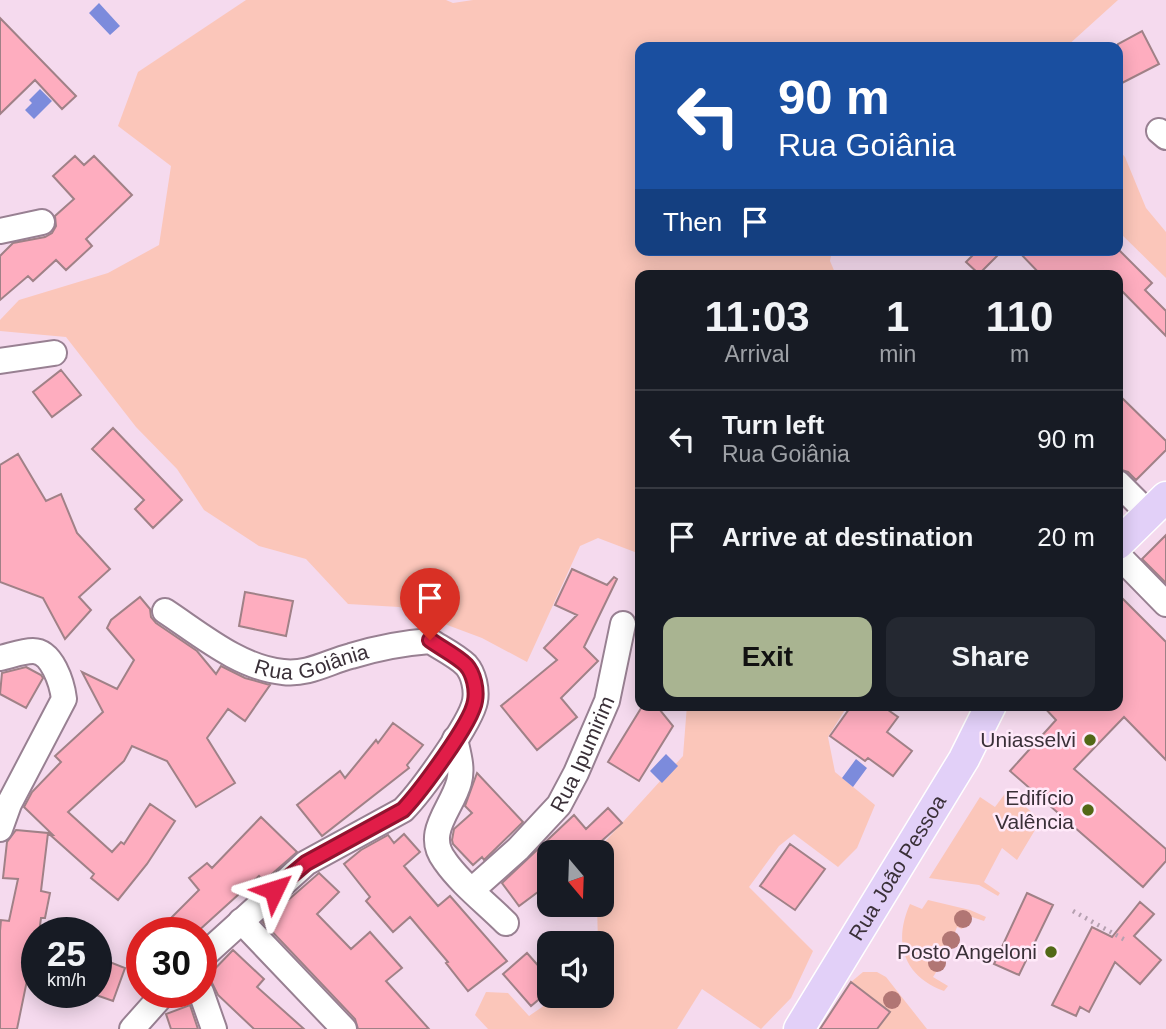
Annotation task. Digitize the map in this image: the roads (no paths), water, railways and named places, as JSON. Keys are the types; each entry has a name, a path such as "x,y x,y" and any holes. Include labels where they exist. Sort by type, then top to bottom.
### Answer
{"main road":[{"path":"1123,539 1157,505"},
{"name":"Rua João Pessoa","path":"799,1029 964,759 988,711"}],"street":[{"path":"0,231 42,222"},
{"path":"0,361 54,353"},
{"path":"1123,486 1157,505"},
{"path":"1123,560 1166,604"},
{"name":"Rua Goiânia","path":"165,611 231,654 259,667 285,673 318,668 391,645 430,640 467,666 475,684 475,703 455,739 403,810 306,863 217,944"},
{"name":"Rua Ipumirim","path":"472,890 526,841 559,805 607,701 623,624"},
{"path":"0,658 32,651 41,653 48,659 59,678 64,698 9,804 0,829"},
{"path":"455,739 461,769 459,782 437,827 436,843 443,860 506,923"},
{"path":"242,921 344,1029"},
{"path":"132,1029 151,1008"},
{"path":"207,1008 214,1029"}],"water":[{"path":"99,3 120,26 110,35 89,13"},
{"path":"40,89 52,101 34,119 25,110 32,103 29,100"},
{"path":"666,754 678,766 662,783 650,771"},
{"path":"856,759 867,768 853,787 842,778"}],"place":[{"name":"Uniasselvi","path":"1090,740"},
{"name":"Edifício Valência","path":"1088,810"},
{"name":"Posto Angeloni","path":"1051,952"}]}
